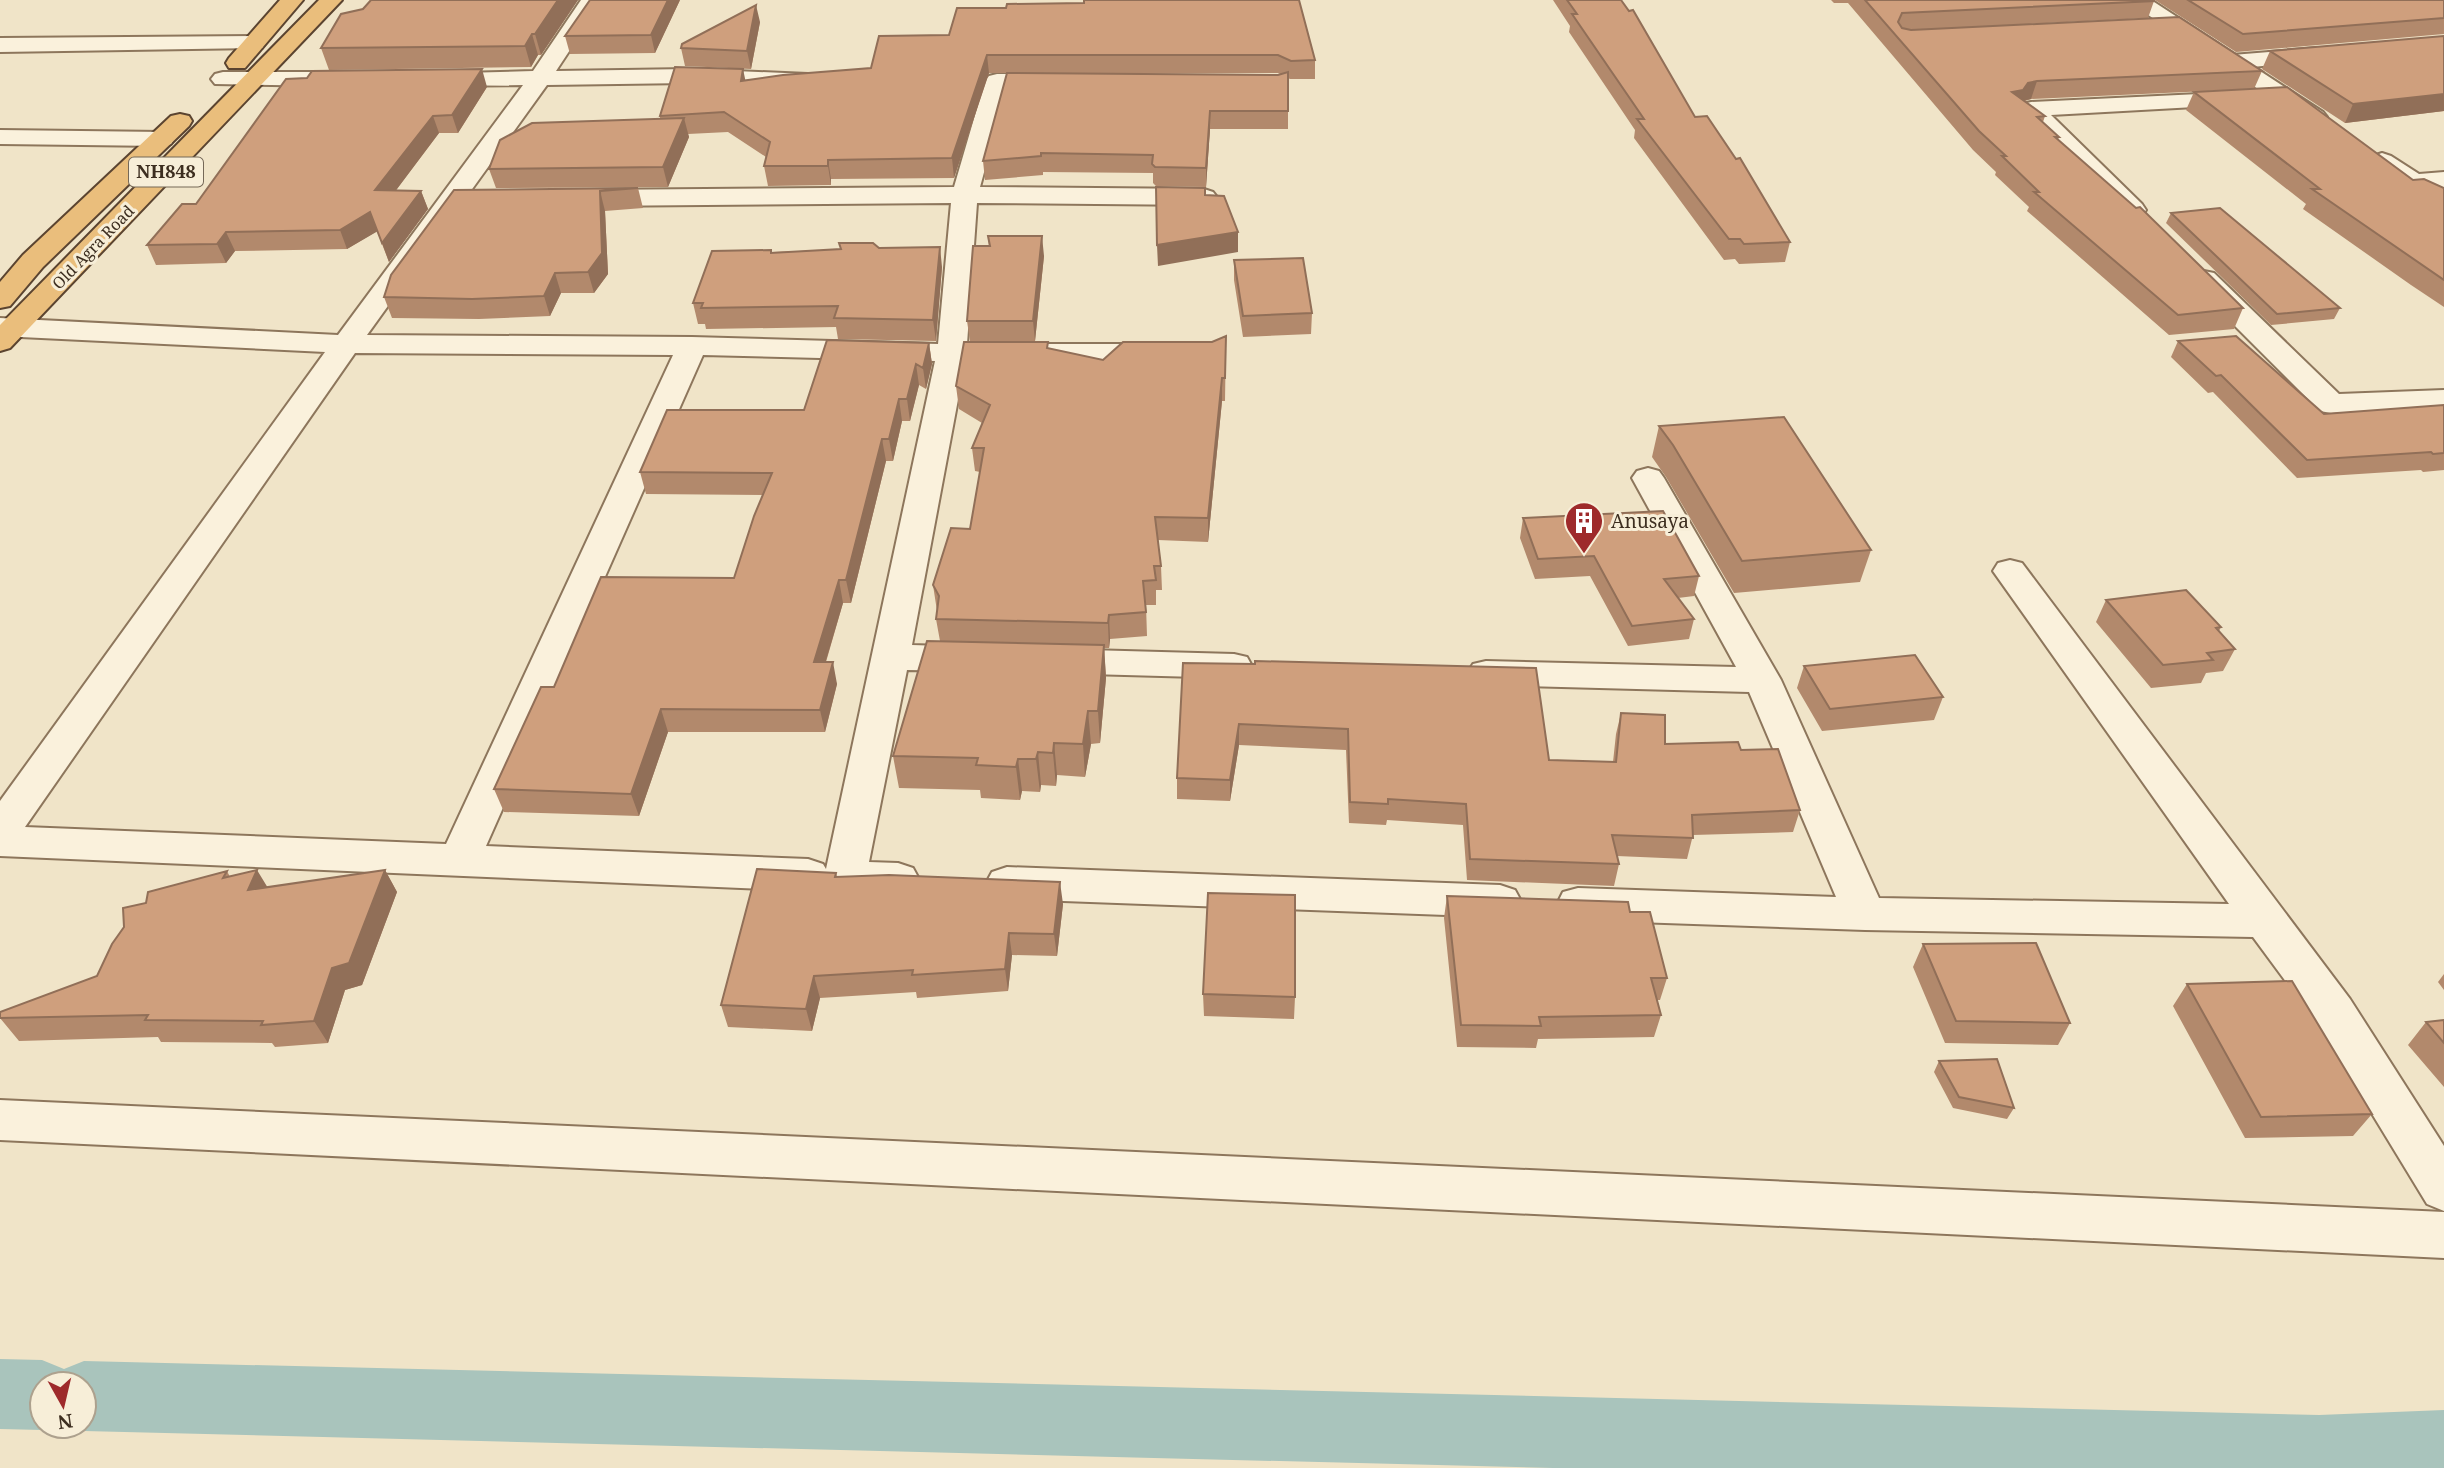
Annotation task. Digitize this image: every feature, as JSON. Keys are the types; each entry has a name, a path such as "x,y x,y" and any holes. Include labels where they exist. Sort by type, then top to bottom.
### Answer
{"highway":[{"name":"NH848","path":"4,324 33,261 223,79 292,0"},
{"name":"Old Agra Road","path":"4,324 256,79 331,0"}],"street":[{"path":"0,832 593,0"},
{"path":"2137,0 2339,133"},
{"path":"2136,28 2177,26"},
{"path":"0,45 254,43"},
{"path":"2232,62 2338,53"},
{"path":"404,79 689,76 825,81"},
{"path":"223,79 364,79"},
{"path":"845,877 952,353 965,195 997,81 1077,82"},
{"path":"2147,223 2031,109 2285,97"},
{"path":"0,137 162,139"},
{"path":"2360,147 2444,202"},
{"path":"2414,182 2444,180"},
{"path":"563,198 965,195 1204,197"},
{"path":"453,199 480,199"},
{"path":"2186,262 2331,404 2444,399"},
{"path":"4,324 346,344 692,346 952,353 1184,353"},
{"path":"459,861 692,346"},
{"path":"1647,478 1762,680 1865,914"},
{"path":"2010,571 2334,1012 2444,1189"},
{"path":"891,657 1265,667"},
{"path":"1458,672 1762,680"},
{"path":"0,841 929,880"},
{"path":"971,881 1865,914 2265,920"},
{"path":"0,1120 2444,1235"}],"building":[{"path":"371,0 558,0 525,46 321,48 341,14 363,9"},
{"path":"590,0 668,0 651,35 565,36"},
{"path":"1084,0 1299,0 1315,60 1291,61 1278,55 987,55 952,158 828,160 828,166 764,166 770,142 724,112 660,116 675,67 743,69 741,81 871,68 879,36 949,35 957,8 1006,8 1007,4 1084,3"},
{"path":"1567,0 1621,0 1629,11 1633,10 1695,117 1707,116 1736,159 1740,158 1790,242 1744,244 1740,239 1729,239 1637,119 1644,119 1572,14 1577,14"},
{"path":"1865,0 2153,0 1902,13 1898,22 1902,28 1911,30 2179,17 2262,71 2037,81 2028,83 2023,90 2012,92 2045,116 2037,117 2059,137 2055,137 2136,208 2140,207 2243,308 2178,315 2034,192 2039,192 1979,131"},
{"path":"2188,0 2444,0 2444,18 2243,34"},
{"path":"756,5 747,51 681,48 682,44"},
{"path":"2444,36 2444,94 2353,104 2270,51"},
{"path":"482,69 452,115 433,116 375,190 421,191 382,243 370,212 340,230 226,232 217,244 147,245 182,204 196,204 286,79 307,78 312,71"},
{"path":"1288,72 1288,111 1210,111 1206,168 1155,167 1152,164 1153,155 1041,153 1041,156 983,161 1007,73 1278,75"},
{"path":"2287,87 2413,180 2424,179 2444,188 2444,280 2312,189 2320,189 2194,92"},
{"path":"684,118 663,167 489,169 500,140 532,123"},
{"path":"1156,187 1205,188 1205,195 1224,196 1238,232 1157,245"},
{"path":"638,188 600,191 602,253 588,272 555,273 544,296 472,299 384,297 391,275 454,190"},
{"path":"2220,208 2340,308 2277,314 2171,213"},
{"path":"988,236 1042,236 1033,321 967,321 973,246 990,246"},
{"path":"839,243 873,243 879,248 940,247 933,320 834,318 838,306 701,308 703,303 693,303 712,251 771,250 771,253 841,249"},
{"path":"1303,258 1312,313 1243,316 1234,260"},
{"path":"1226,336 1225,378 1222,378 1208,518 1155,517 1161,566 1154,566 1156,580 1143,581 1146,612 1109,615 1108,623 936,619 939,596 933,585 951,528 970,529 984,448 972,448 990,405 956,386 964,342 1048,342 1047,348 1103,360 1123,342 1212,342"},
{"path":"2236,336 2324,414 2444,405 2444,453 2307,460 2221,375 2216,376 2178,341"},
{"path":"827,340 929,343 923,368 916,364 907,399 899,399 889,439 882,439 846,580 839,580 814,662 833,662 820,710 661,709 631,794 494,789 541,687 554,687 601,577 734,578 754,516 772,473 640,472 667,410 804,410"},
{"path":"1784,417 1871,550 1742,561 1659,426"},
{"path":"1663,511 1699,576 1664,579 1694,619 1632,626 1594,556 1538,559 1523,518"},
{"path":"2186,590 2221,627 2216,628 2235,649 2207,653 2213,660 2163,665 2106,600"},
{"path":"927,641 1104,645 1098,711 1088,711 1083,744 1054,743 1053,753 1038,752 1036,759 1018,759 1016,767 976,765 978,758 893,756"},
{"path":"1915,655 1943,697 1830,709 1804,666"},
{"path":"1255,661 1536,668 1549,760 1616,762 1621,713 1665,715 1665,744 1738,742 1741,750 1778,749 1800,810 1692,815 1693,838 1612,835 1619,864 1470,859 1466,804 1388,799 1388,804 1350,802 1348,729 1239,724 1230,780 1177,778 1183,663 1255,664"},
{"path":"757,869 836,873 835,877 889,875 1060,882 1054,934 1009,933 1005,969 912,975 913,970 814,976 806,1009 721,1005"},
{"path":"257,870 248,890 385,870 349,963 332,968 314,1021 261,1025 263,1021 145,1020 148,1015 0,1018 0,1012 97,976 112,944 124,927 123,908 146,903 148,892 227,871 223,878"},
{"path":"1208,893 1295,895 1295,997 1203,994"},
{"path":"1447,896 1628,902 1630,912 1650,912 1667,978 1651,978 1661,1015 1539,1017 1541,1026 1461,1025"},
{"path":"2036,943 2070,1023 1956,1021 1923,944"},
{"path":"2292,981 2372,1114 2261,1117 2187,984"},
{"path":"2444,1020 2444,1043 2426,1022"},
{"path":"1997,1059 2014,1108 1959,1097 1939,1061"}],"waterway":[{"path":"0,1394 28,1395"},
{"path":"98,1396 2319,1451 2444,1446"}],"place":[{"name":"Anusaya","path":"1584,555"}]}
